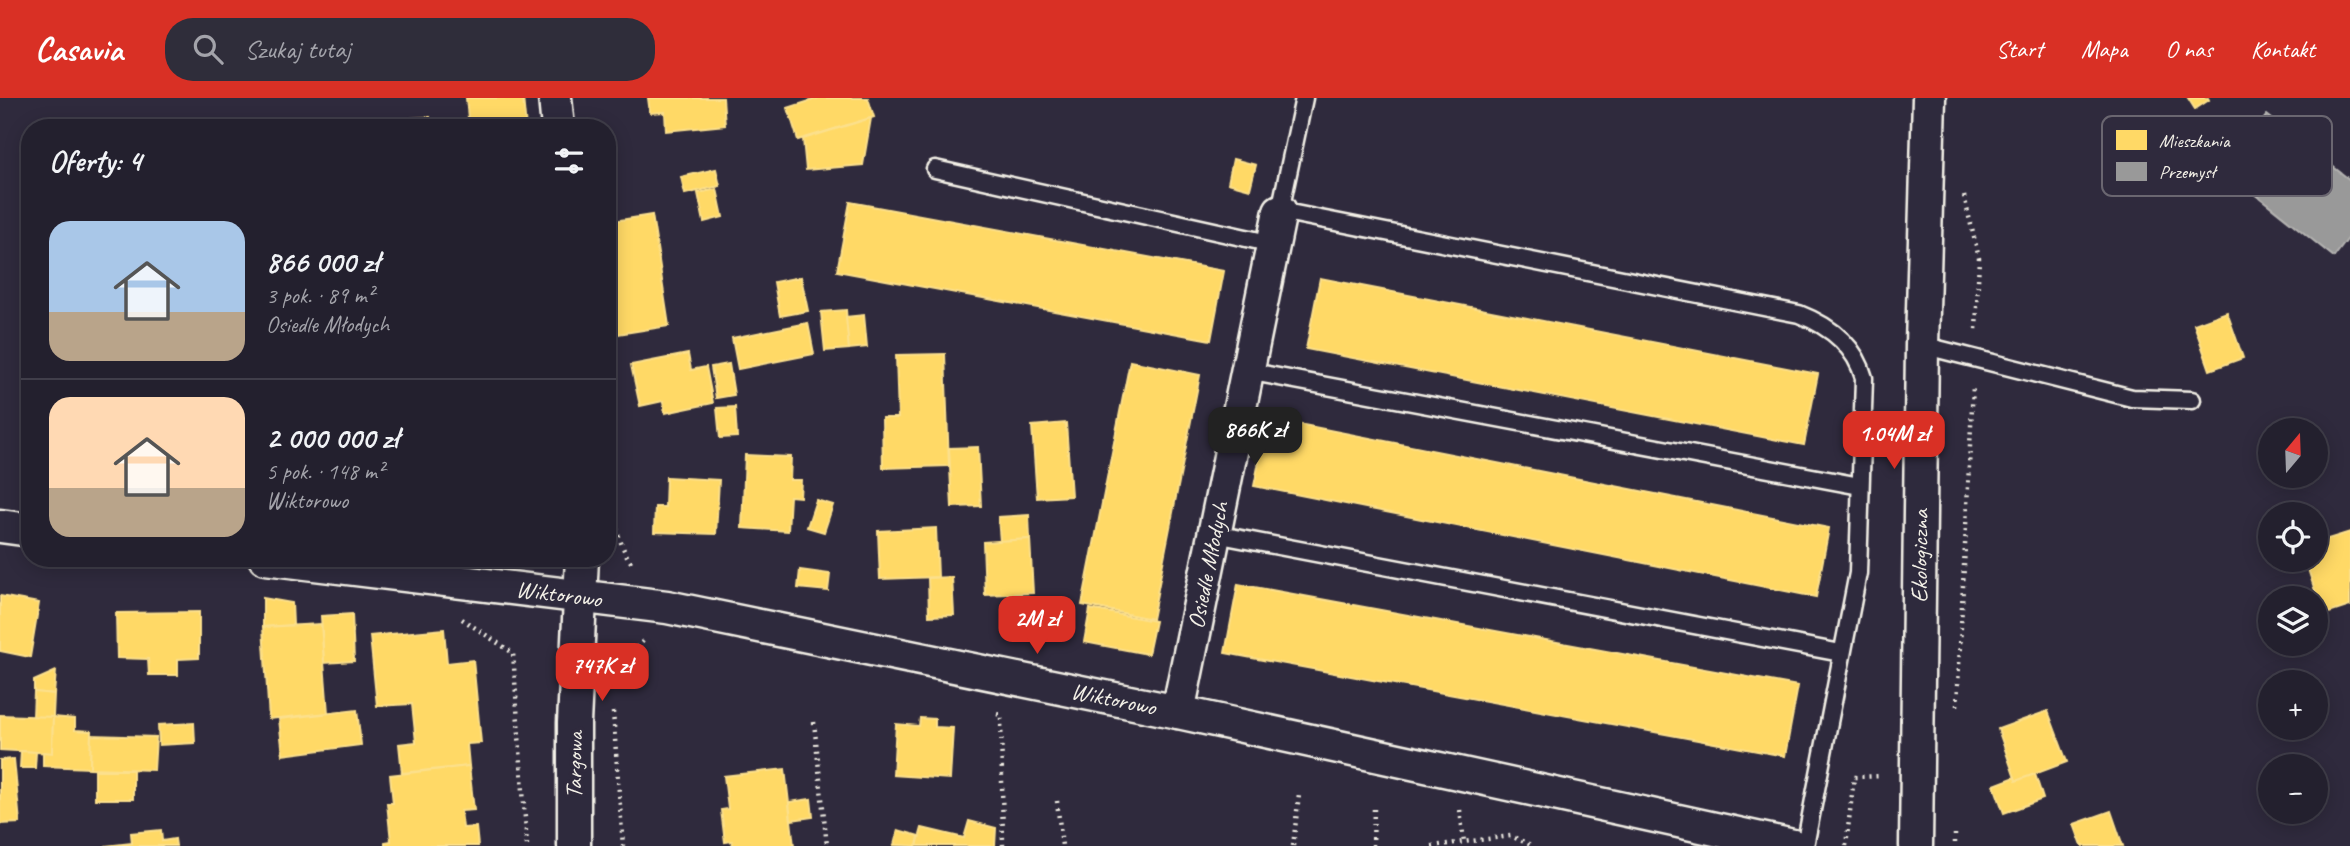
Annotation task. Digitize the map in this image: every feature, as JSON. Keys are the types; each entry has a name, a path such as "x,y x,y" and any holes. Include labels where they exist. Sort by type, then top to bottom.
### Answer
{"street":[{"path":"555,98 557,119"},
{"name":"Ekologiczna","path":"1916,846 1922,345 1929,98"},
{"name":"Osiedle Młodych","path":"1178,712 1280,211"},
{"path":"0,526 21,529"},
{"name":"Wiktorowo","path":"337,567 667,607 1178,712 1793,846"},
{"name":"Targowa","path":"574,846 573,783 581,567"}],"lane":[{"path":"1304,98 1280,211 1786,311 1821,322 1841,339 1859,360 1864,378 1858,573 1805,846"},
{"path":"935,169 1273,244"},
{"path":"1922,345 2132,398 2192,400"},
{"path":"1247,371 1860,486"},
{"path":"1215,534 1841,653"}],"path":[{"path":"1956,718 1979,258 1963,191"},
{"path":"455,615 513,653 527,846"},
{"path":"611,675 644,640"},
{"path":"613,702 622,846"},
{"path":"988,712 1002,715 1003,846"},
{"path":"814,722 827,846"},
{"path":"1293,846 1299,794"},
{"path":"1057,801 1062,846"},
{"path":"1373,846 1374,809"},
{"path":"1955,829 1955,846"},
{"path":"1432,846 1511,836 1533,846"}],"building: Mieszkania":[{"path":"466,98 523,98 525,119 468,119"},
{"path":"648,98 723,98 725,125 666,131 665,112 650,113"},
{"path":"819,98 868,98 874,117 798,140 788,108"},
{"path":"2188,98 2208,98 2209,100 2195,109"},
{"path":"430,117 430,119 389,119"},
{"path":"871,118 863,165 806,170 803,139"},
{"path":"1233,159 1256,165 1250,189 1228,183"},
{"path":"716,169 720,186 685,194 681,177"},
{"path":"717,189 723,217 704,222 698,193"},
{"path":"850,202 1224,271 1211,340 837,271"},
{"path":"652,215 669,326 616,334 616,221"},
{"path":"801,277 808,311 780,316 774,282"},
{"path":"1320,278 1818,374 1804,445 1306,349"},
{"path":"846,310 849,349 825,351 821,312"},
{"path":"2227,312 2243,358 2210,370 2194,324"},
{"path":"864,315 867,347 849,349 846,317"},
{"path":"808,323 814,354 738,369 732,338"},
{"path":"688,354 691,370 706,367 713,403 665,413 663,401 640,406 631,365"},
{"path":"945,354 949,466 883,468 882,418 898,418 896,355"},
{"path":"1130,361 1200,375 1152,619 1082,605"},
{"path":"729,364 734,395 716,398 711,367"},
{"path":"735,407 737,437 720,438 717,408"},
{"path":"1268,418 1829,528 1816,597 1254,486"},
{"path":"1066,423 1071,496 1037,498 1032,426"},
{"path":"978,447 981,506 952,507 949,448"},
{"path":"745,455 791,457 790,480 801,480 800,497 790,496 788,531 742,528"},
{"path":"666,477 719,480 716,534 654,532 655,507 665,507"},
{"path":"816,500 833,505 824,532 807,527"},
{"path":"1029,515 1030,539 1000,541 998,517"},
{"path":"936,528 938,577 880,579 878,531"},
{"path":"2350,532 2350,606 2328,613 2328,586 2314,586 2309,572 2328,572 2328,539"},
{"path":"1030,539 1033,593 985,595 983,542"},
{"path":"800,570 830,574 828,591 798,588"},
{"path":"952,577 954,615 929,616 928,578"},
{"path":"1238,584 1798,686 1785,756 1225,653"},
{"path":"0,596 39,603 30,657 0,651"},
{"path":"263,598 292,603 293,625 263,627"},
{"path":"1090,609 1155,621 1148,654 1084,642"},
{"path":"199,612 199,658 178,659 178,675 149,675 148,659 117,658 116,613"},
{"path":"352,614 354,661 324,663 321,616"},
{"path":"321,624 328,713 269,719 263,627"},
{"path":"444,629 447,663 473,660 481,743 467,744 469,766 402,773 399,744 416,742 412,704 377,706 370,636"},
{"path":"56,671 54,694 34,692 34,681"},
{"path":"34,692 54,694 53,717 33,717"},
{"path":"357,710 361,745 283,755 279,719"},
{"path":"2048,711 2067,762 2016,781 1998,729"},
{"path":"0,715 53,717 52,753 0,750"},
{"path":"53,717 75,719 75,730 91,731 90,768 43,766 43,752 52,753"},
{"path":"920,718 935,719 935,727 953,728 950,779 893,775 896,724 919,726"},
{"path":"194,723 195,743 159,745 158,725"},
{"path":"91,735 156,737 154,770 90,768"},
{"path":"21,751 36,752 35,768 20,768"},
{"path":"14,759 20,823 0,824 0,760"},
{"path":"469,766 474,810 461,811 463,828 476,827 478,846 385,846 385,842 391,841 387,803 393,803 390,775"},
{"path":"785,769 794,846 733,846 732,841 725,842 721,810 728,809 724,776"},
{"path":"95,770 133,770 133,799 95,799"},
{"path":"2035,774 2043,799 2004,813 1994,785 2015,777 2016,781"},
{"path":"811,799 813,817 791,820 789,802"},
{"path":"2111,811 2123,846 2082,846 2074,824"},
{"path":"969,821 996,828 995,846 917,846 922,828 964,838"},
{"path":"161,830 162,841 175,839 176,846 105,846 132,843 131,833"},
{"path":"898,830 919,836 917,846 894,845"}],"building: Przemysł":[{"path":"2332,166 2350,180 2350,236 2334,257 2258,196 2332,196"}]}
